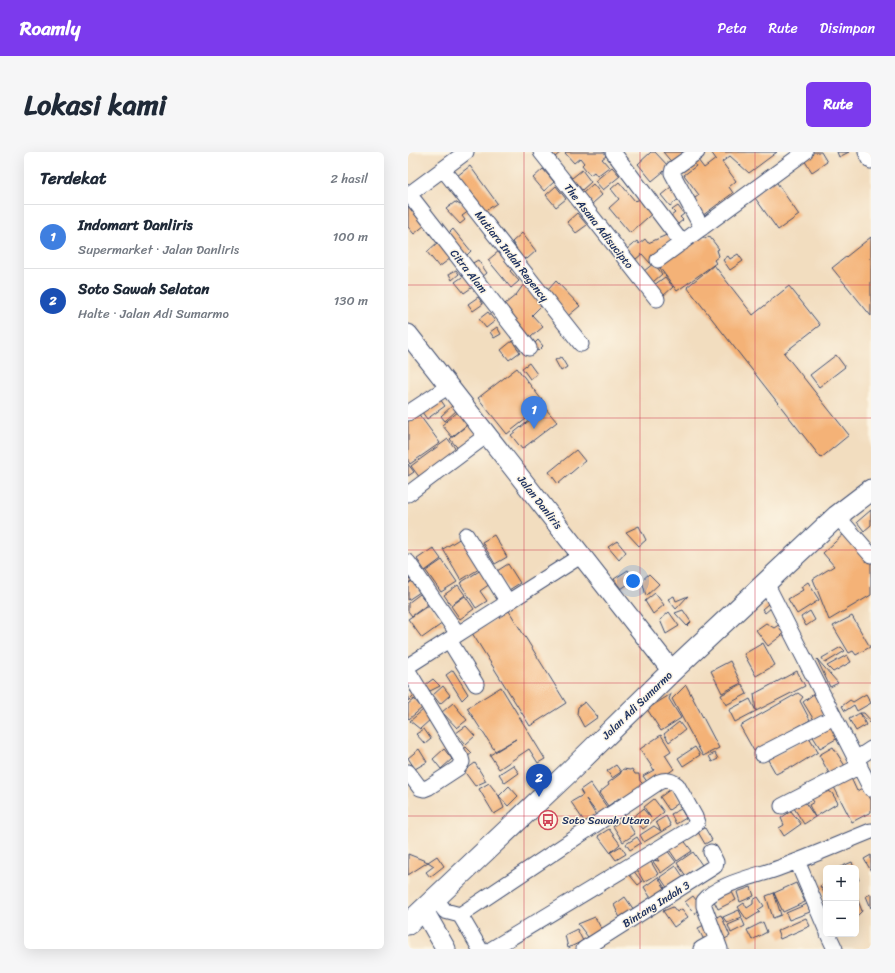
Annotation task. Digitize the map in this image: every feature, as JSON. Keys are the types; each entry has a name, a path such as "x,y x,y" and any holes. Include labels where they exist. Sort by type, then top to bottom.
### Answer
{"main road":[{"name":"Jalan Adi Sumarmo","path":"408,924 672,671 838,516 871,490"}],"street":[{"path":"408,194 466,152"},
{"name":"The Asana Adisucipto","path":"541,152 657,299"},
{"path":"613,152 682,243"},
{"path":"697,152 672,169 672,173 702,228"},
{"path":"658,260 805,152"},
{"path":"866,152 871,161"},
{"name":"Mutiara Indah Regency","path":"443,169 581,344"},
{"name":"Citra Alam","path":"408,194 529,348"},
{"name":"Jalan Danliris","path":"408,334 672,671"},
{"path":"408,413 449,386"},
{"path":"408,494 487,435"},
{"path":"838,516 871,555"},
{"path":"466,535 508,602"},
{"path":"408,666 582,555"},
{"path":"408,562 453,637 476,684"},
{"path":"766,583 871,789"},
{"path":"408,671 462,762 458,768 429,788 420,788 412,778"},
{"path":"762,754 834,717"},
{"path":"782,806 858,762 871,749"},
{"path":"460,915 659,782 669,780 677,785 695,816 697,823 692,828 492,949"},
{"path":"701,949 718,944 703,903 705,899 725,886 780,868 871,831"},
{"name":"Bintang Indah 3","path":"584,949 715,866 716,862 711,852"},
{"path":"797,861 823,922"},
{"path":"429,903 445,911 460,915 480,949"},
{"path":"429,903 446,949"},
{"path":"829,937 835,949"}],"building":[{"path":"551,152 561,152 555,157"},
{"path":"608,152 605,153 606,156 602,159 609,167 597,176 594,172 590,175 582,165 584,163 580,158 574,163 565,153"},
{"path":"651,152 655,152 669,167 652,181 638,164"},
{"path":"663,152 686,152 674,165"},
{"path":"711,152 777,152 749,173 730,156 722,162 736,181 729,187 733,193 702,216 691,201 699,195 684,175 696,166 694,163 698,160 704,168 716,159"},
{"path":"809,152 821,152 827,162 812,172 802,157"},
{"path":"837,152 849,152 839,157"},
{"path":"470,166 497,203 484,212 457,176"},
{"path":"612,167 620,176 603,190 595,181"},
{"path":"543,169 554,182 544,191 533,178"},
{"path":"582,170 591,182 582,190 572,178"},
{"path":"775,180 799,215 778,230 753,195"},
{"path":"619,182 635,201 644,198 655,211 630,233 609,208 619,199 611,189"},
{"path":"593,184 602,195 592,204 583,193"},
{"path":"556,186 566,199 556,207 546,195"},
{"path":"671,187 680,198 670,206 661,195"},
{"path":"455,202 460,205 462,204 469,211 462,216 465,220 460,224 446,209"},
{"path":"408,203 425,225 414,234 408,227"},
{"path":"678,206 684,214 680,217 683,220 673,228 667,219 675,213 672,210"},
{"path":"577,213 587,225 576,233 567,222"},
{"path":"453,229 471,251 466,256 448,234"},
{"path":"700,232 705,239 709,236 719,249 717,250 719,256 714,260 716,263 677,291 657,264"},
{"path":"522,233 536,251 527,259 525,258 520,262 513,252 517,249 512,242"},
{"path":"669,234 672,240 666,245 668,248 650,263 642,254 636,259 627,249 637,241 639,244 645,239 648,243"},
{"path":"871,237 871,316 832,268"},
{"path":"438,242 451,258 439,267 427,252"},
{"path":"499,251 513,268 510,271 519,281 511,288 488,260"},
{"path":"738,254 743,261 730,270 723,260 728,256 730,259"},
{"path":"478,260 487,273 481,278 471,264"},
{"path":"654,263 662,274 653,282 644,271"},
{"path":"714,265 753,315 789,286 820,325 784,353 849,435 821,458 687,287"},
{"path":"456,270 459,274 452,280 449,274"},
{"path":"465,275 474,286 464,293 455,282"},
{"path":"665,277 673,287 663,296 654,285"},
{"path":"556,281 580,306 568,316 548,290"},
{"path":"524,284 542,305 532,315 543,327 526,341 500,308 516,295"},
{"path":"478,297 483,304 473,311 468,304"},
{"path":"488,312 495,321 486,328 479,319"},
{"path":"497,327 501,334 494,338 490,332"},
{"path":"538,340 543,346 538,351 533,345"},
{"path":"512,341 520,352 509,360 501,350"},
{"path":"836,355 845,367 819,387 810,375"},
{"path":"561,357 567,367 561,371 555,360"},
{"path":"529,363 537,374 530,379 522,368"},
{"path":"517,368 545,404 507,434 478,398"},
{"path":"437,395 445,406 427,419 419,408"},
{"path":"453,405 457,410 445,421 441,416"},
{"path":"545,408 557,422 522,449 511,435"},
{"path":"415,409 440,443 410,464 408,461 408,415"},
{"path":"459,411 469,423 452,437 442,425"},
{"path":"470,423 480,436 461,452 450,439"},
{"path":"448,439 460,455 423,482 411,466"},
{"path":"576,450 585,461 558,484 549,472"},
{"path":"408,464 414,472 408,476"},
{"path":"871,510 871,525 864,531 857,522"},
{"path":"639,526 646,540 639,546 626,532"},
{"path":"846,532 871,560 871,595 829,620 813,579 834,566 823,553"},
{"path":"494,535 507,557 495,564 482,542"},
{"path":"461,538 479,569 461,580 443,549"},
{"path":"617,541 626,552 619,560 608,547"},
{"path":"433,548 441,559 425,571 417,559"},
{"path":"442,560 457,582 441,592 426,571"},
{"path":"508,564 520,583 509,590 497,571"},
{"path":"481,570 490,584 480,591 487,601 476,608 460,583"},
{"path":"628,570 634,580 621,589 614,579"},
{"path":"408,573 413,580 408,583"},
{"path":"649,574 659,584 646,596 642,580"},
{"path":"412,581 420,592 408,600 408,584"},
{"path":"808,582 819,600 797,614 788,599 803,590 801,587"},
{"path":"458,585 465,595 451,605 444,595"},
{"path":"655,593 664,605 653,614 645,601"},
{"path":"420,594 428,604 412,616 408,611 408,603"},
{"path":"465,596 474,609 460,619 451,606"},
{"path":"674,596 676,601 688,596 676,609 668,599"},
{"path":"768,604 771,608 765,613 762,609"},
{"path":"429,605 443,623 422,638 408,619"},
{"path":"683,610 691,622 687,626 675,613"},
{"path":"509,611 566,703 530,726 472,633"},
{"path":"810,611 815,620 806,626 801,617"},
{"path":"669,612 679,626 666,634 660,620"},
{"path":"852,616 870,647 856,655 853,651 849,653 833,626"},
{"path":"766,623 774,628 780,624 786,632 768,646 756,630"},
{"path":"763,643 775,665 756,676 744,654"},
{"path":"841,647 845,651 825,663 822,658"},
{"path":"847,655 851,662 833,672 827,666"},
{"path":"817,659 838,683 830,687"},
{"path":"730,661 741,683 722,693 711,671"},
{"path":"453,670 468,694 462,700 446,675"},
{"path":"797,671 805,686 756,711 754,694"},
{"path":"433,679 440,686 430,691 425,685"},
{"path":"742,684 747,694 726,705 721,695"},
{"path":"686,685 719,748 703,756 672,699"},
{"path":"443,686 450,695 440,704 433,695"},
{"path":"501,687 545,759 538,763 529,749 499,769 490,755 516,739 495,751 467,708"},
{"path":"411,691 414,695 408,701 408,694"},
{"path":"798,693 803,697 800,701 810,720 754,751 740,726"},
{"path":"815,693 827,711 814,720 803,702"},
{"path":"671,694 669,699 681,718 661,731 647,709"},
{"path":"866,694 871,703 857,711 854,705 845,711 842,706 850,700 853,702"},
{"path":"414,699 422,708 409,719 408,704"},
{"path":"750,699 756,711 735,722 729,710"},
{"path":"585,702 598,717 584,727 577,714 578,707"},
{"path":"453,703 467,720 457,728 442,712"},
{"path":"423,710 431,719 420,729 410,721"},
{"path":"860,713 864,713 871,721 869,723"},
{"path":"860,713 866,725 856,731 849,719"},
{"path":"679,722 685,730 669,742 664,734"},
{"path":"830,725 838,738 820,748 810,732"},
{"path":"466,726 475,736 466,744 456,733"},
{"path":"424,729 431,739 425,744 416,734"},
{"path":"661,735 671,751 665,755 674,769 660,779 648,783 643,776 654,770 640,749"},
{"path":"809,737 818,752 792,768 792,766 776,774 768,760"},
{"path":"466,747 472,753 467,757 461,750"},
{"path":"695,747 700,755 683,766 678,758"},
{"path":"833,747 845,766 830,775 819,755"},
{"path":"419,749 427,762 415,769 408,758"},
{"path":"444,749 452,759 441,769 433,759"},
{"path":"715,753 718,759 712,762 709,756"},
{"path":"475,763 486,781 475,786 464,771"},
{"path":"513,765 519,773 505,783 499,774"},
{"path":"616,765 621,772 612,778 607,771"},
{"path":"623,769 632,769 635,774 639,774 640,781 645,786 623,803 619,798 608,806 599,793 609,785 608,783 620,774"},
{"path":"851,778 857,791 864,787 871,800 871,812 852,822 834,787"},
{"path":"489,783 499,796 504,808 494,814 479,789"},
{"path":"590,783 609,810 599,816 586,799 597,817 586,824 571,802 583,795 580,790"},
{"path":"509,786 518,796 508,806 499,796"},
{"path":"671,789 680,802 669,810 660,797"},
{"path":"825,789 832,793 838,803 815,817 809,805 814,802 811,798"},
{"path":"802,798 815,817 804,824 792,805"},
{"path":"654,799 664,812 643,829 633,817 643,809 651,818 644,807"},
{"path":"681,809 686,818 676,824 671,814"},
{"path":"791,811 801,824 784,836 779,828 784,825 781,818"},
{"path":"666,816 671,826 644,842 640,835 654,826 661,831 656,822"},
{"path":"625,818 635,834 623,842 613,826"},
{"path":"705,828 712,840 705,844 698,832"},
{"path":"609,829 620,844 611,852 621,846 626,854 616,860 598,836"},
{"path":"637,837 641,843 630,850 626,844"},
{"path":"682,838 692,851 677,861 668,848"},
{"path":"666,849 676,862 661,873 652,860 659,861 655,856"},
{"path":"693,852 702,865 686,876 677,863"},
{"path":"408,854 428,862 408,875"},
{"path":"871,855 871,871 864,859"},
{"path":"437,856 444,866 430,877 426,872 434,866 428,862"},
{"path":"650,860 658,874 644,882 636,868"},
{"path":"852,862 853,865 845,865"},
{"path":"676,866 684,878 668,889 660,877"},
{"path":"633,870 642,882 638,885 628,873"},
{"path":"658,877 666,890 652,900 644,887"},
{"path":"796,883 805,902 783,912 774,893"},
{"path":"751,887 754,896 740,902 737,892"},
{"path":"731,890 736,900 718,909 713,899"},
{"path":"774,893 781,915 773,918 766,896"},
{"path":"871,894 871,908 866,896"},
{"path":"693,896 700,905 695,914 685,902"},
{"path":"625,897 634,910 620,918 614,905"},
{"path":"758,897 764,906 758,910 760,912 747,920 738,907 744,903 747,908 753,904 753,900"},
{"path":"859,903 862,911 859,914"},
{"path":"807,904 810,912 789,920 786,913"},
{"path":"673,907 677,912 682,909 688,917 674,927 663,911"},
{"path":"739,910 742,917 727,923 723,917"},
{"path":"721,915 730,936 723,940 714,918"},
{"path":"595,917 602,930 588,937 578,924"},
{"path":"806,918 810,926 780,939 777,931"},
{"path":"742,919 745,926 731,933 728,925"},
{"path":"763,922 767,932 752,940 747,930"},
{"path":"706,924 712,935 704,940 698,928"},
{"path":"577,929 583,941 568,948 565,935"}],"place":[{"name":"Indomart Danliris","path":"534,429"},
{"name":"Soto Sawah Selatan","path":"539,797"},
{"name":"Soto Sawah Utara","path":"548,820"}]}
